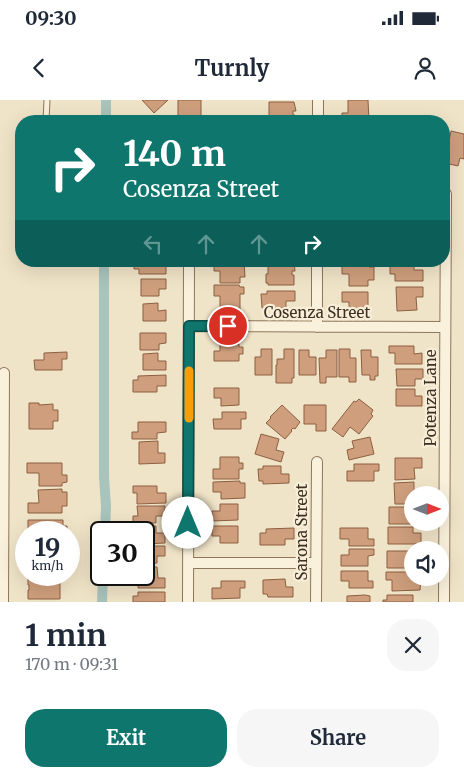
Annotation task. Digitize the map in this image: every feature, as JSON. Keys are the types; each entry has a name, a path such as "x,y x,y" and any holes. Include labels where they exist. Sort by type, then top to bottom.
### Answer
{"street":[{"path":"318,100 318,115"},
{"path":"188,602 189,267"},
{"path":"317,327 318,267"},
{"name":"Potenza Lane","path":"444,602 445,267"},
{"name":"Cosenza Street","path":"189,326 445,327"},
{"path":"3,602 4,373"},
{"name":"Sarona Street","path":"316,462 316,602"},
{"path":"188,562 316,563"}],"lane":[{"path":"46,115 47,100"}],"building":[{"path":"142,100 168,100 154,113"},
{"path":"178,100 201,100 201,115 178,115"},
{"path":"348,100 368,100 369,115 342,115 342,113 348,113"},
{"path":"269,102 294,102 296,111 293,111 293,115 269,115"},
{"path":"451,131 464,134 464,159 460,158 458,166 450,164"},
{"path":"134,267 166,267 166,274 139,274 139,269 134,269"},
{"path":"214,267 244,267 245,277 240,277 240,283 220,283 220,271 214,271"},
{"path":"268,267 295,267 295,271 292,271 294,285 268,285 266,283 266,274 268,274"},
{"path":"342,267 374,267 374,280 368,280 368,286 349,286 349,274 342,274"},
{"path":"390,267 414,267 414,270 423,270 423,281 395,281 395,274 390,274"},
{"path":"141,279 166,279 166,289 159,289 159,296 141,296"},
{"path":"214,285 239,285 244,287 244,294 240,294 240,309 220,309 220,296 214,296"},
{"path":"396,287 423,287 423,297 416,297 417,310 397,311"},
{"path":"267,291 295,291 295,301 286,301 286,308 262,308 261,294 267,294"},
{"path":"342,292 368,292 368,309 349,309 349,302 342,302"},
{"path":"158,303 158,311 166,310 166,321 143,321 143,304"},
{"path":"140,333 166,333 166,343 159,344 159,350 140,350"},
{"path":"220,344 239,344 239,347 243,347 243,354 239,354 239,361 214,361 214,351 220,351"},
{"path":"389,346 414,346 414,354 422,353 422,364 395,364 395,353 389,353"},
{"path":"261,349 272,349 272,375 255,375 255,357 261,357"},
{"path":"284,349 294,349 294,378 292,378 292,383 276,383 277,359 284,359"},
{"path":"339,349 350,349 350,358 356,358 356,382 349,382 349,377 339,377"},
{"path":"299,350 309,350 309,357 316,357 316,375 299,375"},
{"path":"326,350 337,350 337,377 326,377 326,383 320,383 319,358 326,358"},
{"path":"361,350 371,350 371,357 378,357 378,376 375,376 375,380 370,380 370,375 362,375"},
{"path":"67,352 67,359 62,359 62,370 35,370 34,360 44,360 44,353"},
{"path":"158,353 158,361 166,361 166,370 143,370 143,354"},
{"path":"396,369 423,369 423,379 415,379 415,386 397,386"},
{"path":"166,375 166,386 157,386 157,392 133,392 133,380 138,380 138,376"},
{"path":"214,388 239,388 239,405 221,406 221,398 214,398"},
{"path":"396,389 415,389 415,396 422,396 422,406 396,406"},
{"path":"359,399 373,410 371,414 373,416 359,434 350,427 343,437 332,429 354,401 356,402"},
{"path":"29,403 39,403 39,405 53,404 53,410 58,410 58,421 53,421 53,429 29,429"},
{"path":"282,405 300,422 285,439 266,423"},
{"path":"304,405 326,405 326,431 316,431 316,424 304,424"},
{"path":"222,412 246,412 246,419 241,419 241,429 214,429 213,419 222,419"},
{"path":"138,422 166,422 166,432 157,433 157,439 132,439 132,432 138,432"},
{"path":"261,434 279,439 276,450 284,452 281,462 255,454"},
{"path":"370,437 374,454 349,460 347,450 354,448 352,441"},
{"path":"158,441 158,453 165,453 165,463 139,464 139,442"},
{"path":"220,457 239,457 239,463 243,463 243,469 239,469 239,479 213,479 213,469 220,469"},
{"path":"395,458 422,458 422,468 414,468 415,479 395,480"},
{"path":"27,463 62,463 62,475 67,475 67,482 62,483 62,486 39,486 39,473 27,473"},
{"path":"354,464 379,464 379,471 374,471 374,481 347,481 347,471 354,471"},
{"path":"263,466 281,466 281,474 289,474 289,483 263,484 263,481 259,481 258,469 263,469"},
{"path":"240,481 240,483 245,483 245,498 221,499 221,492 213,492 213,482"},
{"path":"414,482 414,486 404,486 404,504 395,504 394,483"},
{"path":"133,486 157,486 157,493 166,493 166,503 137,504 137,493 133,493"},
{"path":"62,489 62,492 67,492 67,506 62,506 62,513 28,513 28,503 39,503 38,490"},
{"path":"220,504 238,504 238,520 212,521 212,511 220,511"},
{"path":"137,506 165,506 165,516 156,516 156,523 155,521 133,521 133,516 138,516"},
{"path":"389,507 404,507 404,524 389,524"},
{"path":"28,520 63,520 63,521"},
{"path":"155,526 156,533 165,533 165,543 155,543"},
{"path":"212,526 238,526 238,543 220,543 220,536 212,536"},
{"path":"388,527 404,527 404,531 421,533 421,541 404,541 404,544 388,544"},
{"path":"294,528 294,539 285,539 285,545 260,545 260,533 266,533 266,529"},
{"path":"340,528 368,528 368,539 374,539 374,546 349,546 349,539 340,539"},
{"path":"155,546 165,546 165,556 157,556 157,563 155,563"},
{"path":"349,549 374,549 374,555 368,556 368,566 341,566 341,555 349,555"},
{"path":"387,551 404,551 404,568 387,568"},
{"path":"155,567 157,567 158,578 165,578 165,588 138,588 138,586 155,586"},
{"path":"341,571 368,571 368,581 373,581 373,588 349,588 349,581 341,581"},
{"path":"386,572 404,572 404,586 420,586 420,590 392,591 392,580 386,580"},
{"path":"285,579 286,587 293,587 293,597 268,597 267,594 263,594 263,580"},
{"path":"221,581 245,581 245,588 240,588 240,598 212,599 212,588 221,588"},
{"path":"29,586 60,586 60,599 28,599"},
{"path":"138,592 165,592 165,602 133,602 133,596 138,596"},
{"path":"387,595 413,595 413,602 383,602 383,600 387,600"},
{"path":"347,596 370,596 370,602 347,602"}],"waterway":[{"path":"106,100 106,115"},
{"path":"104,267 105,521"},
{"path":"102,602 103,586"}],"slow traffic":[{"path":"189,371 189,418"}],"route":[{"path":"188,523 189,326 228,326"}]}
